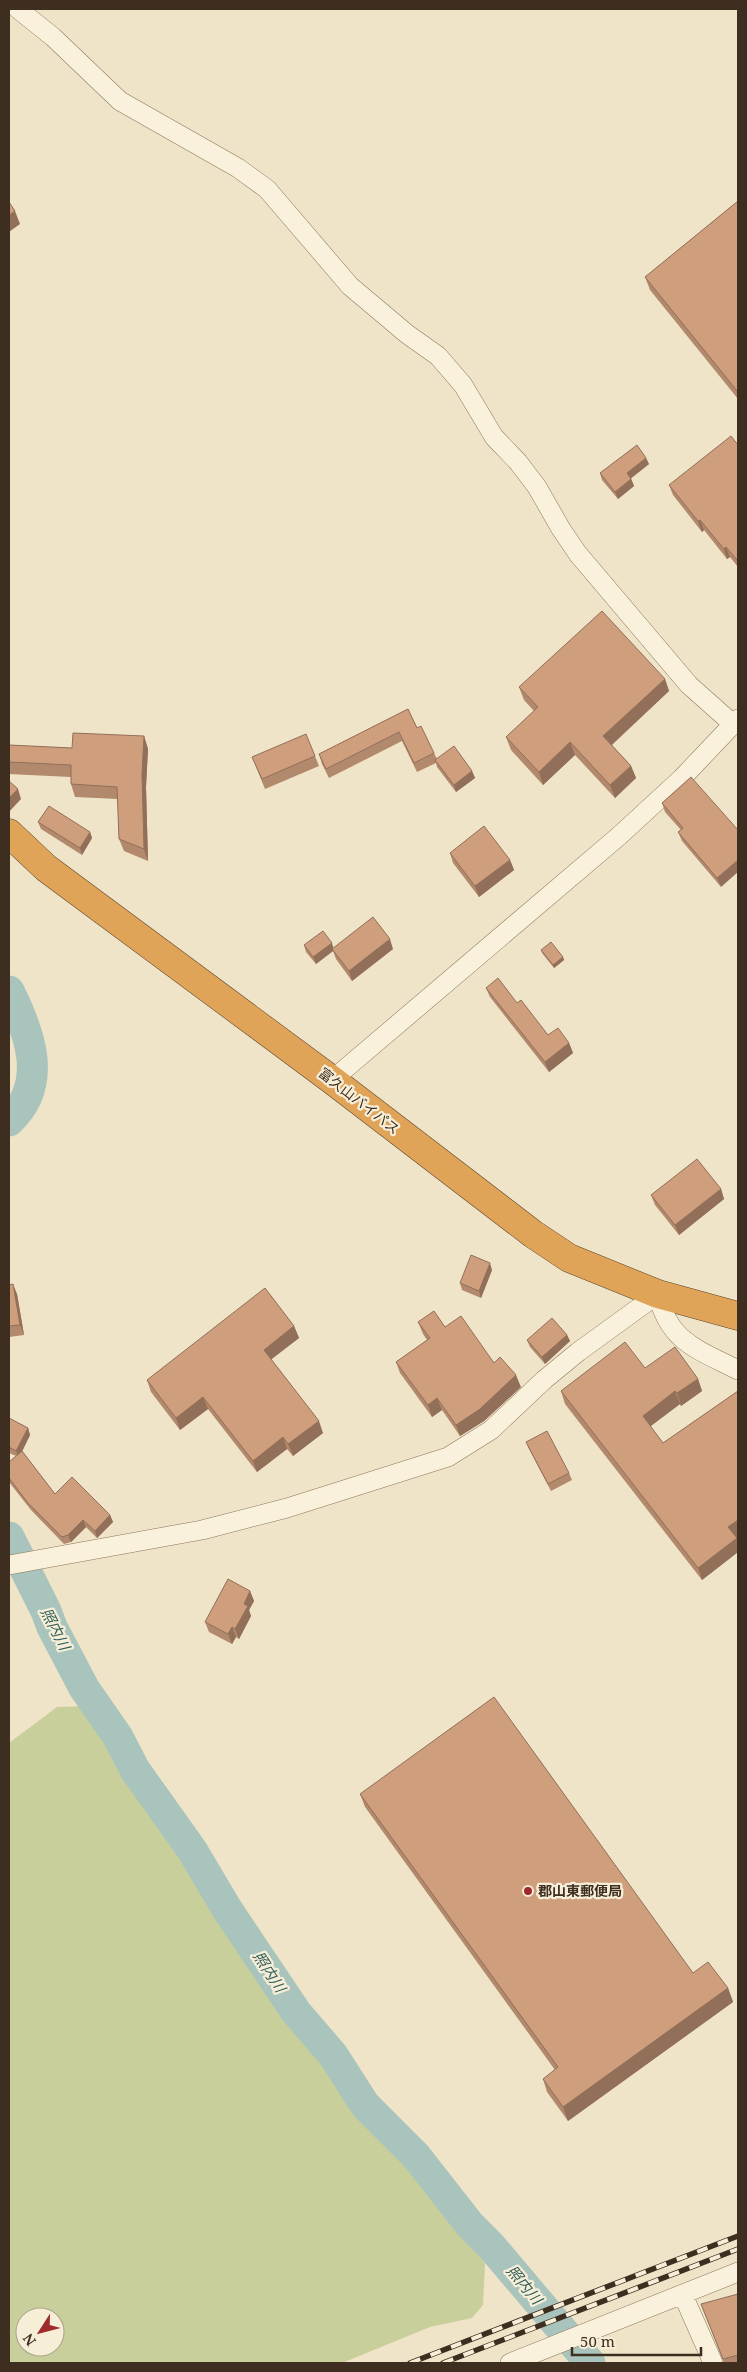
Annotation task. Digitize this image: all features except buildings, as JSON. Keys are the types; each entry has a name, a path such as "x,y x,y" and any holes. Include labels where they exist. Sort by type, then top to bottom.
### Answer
{"highway":[{"name":"富久山バイパス","path":"9,833 46,868 332,1080 533,1234 569,1258 658,1294 738,1316"}],"street":[{"path":"18,9 53,37 120,100 238,168 267,189 350,286 407,334 438,356 463,385 494,438 518,462 537,486 561,529 578,554 690,685 736,722 682,778 619,836 332,1080"},
{"path":"9,1565 212,1527 286,1508 448,1457 491,1430 544,1380 578,1352 658,1294 661,1310 668,1324 693,1348 738,1370"},
{"path":"510,2363 738,2272"},
{"path":"683,2295 713,2363"}],"green space":[{"path":"91,1706 156,1819 282,2013 345,2088 444,2190 485,2264 483,2305 472,2318 430,2327 342,2363 9,2363 9,1743 57,1707"}],"waterway":[{"name":"照内川","path":"9,991 29,1041 32,1058 32,1075 29,1091 21,1107 9,1121"},
{"name":"照内川","path":"9,1537 52,1627 84,1688 118,1737 135,1770 192,1850 227,1909 296,2012 333,2055 365,2105 416,2156 470,2225 491,2246 590,2363"}],"railway":[{"path":"410,2363 738,2236"},
{"path":"443,2363 738,2249"}],"place":[{"name":"郡山東郵便局","path":"528,1891"}]}
